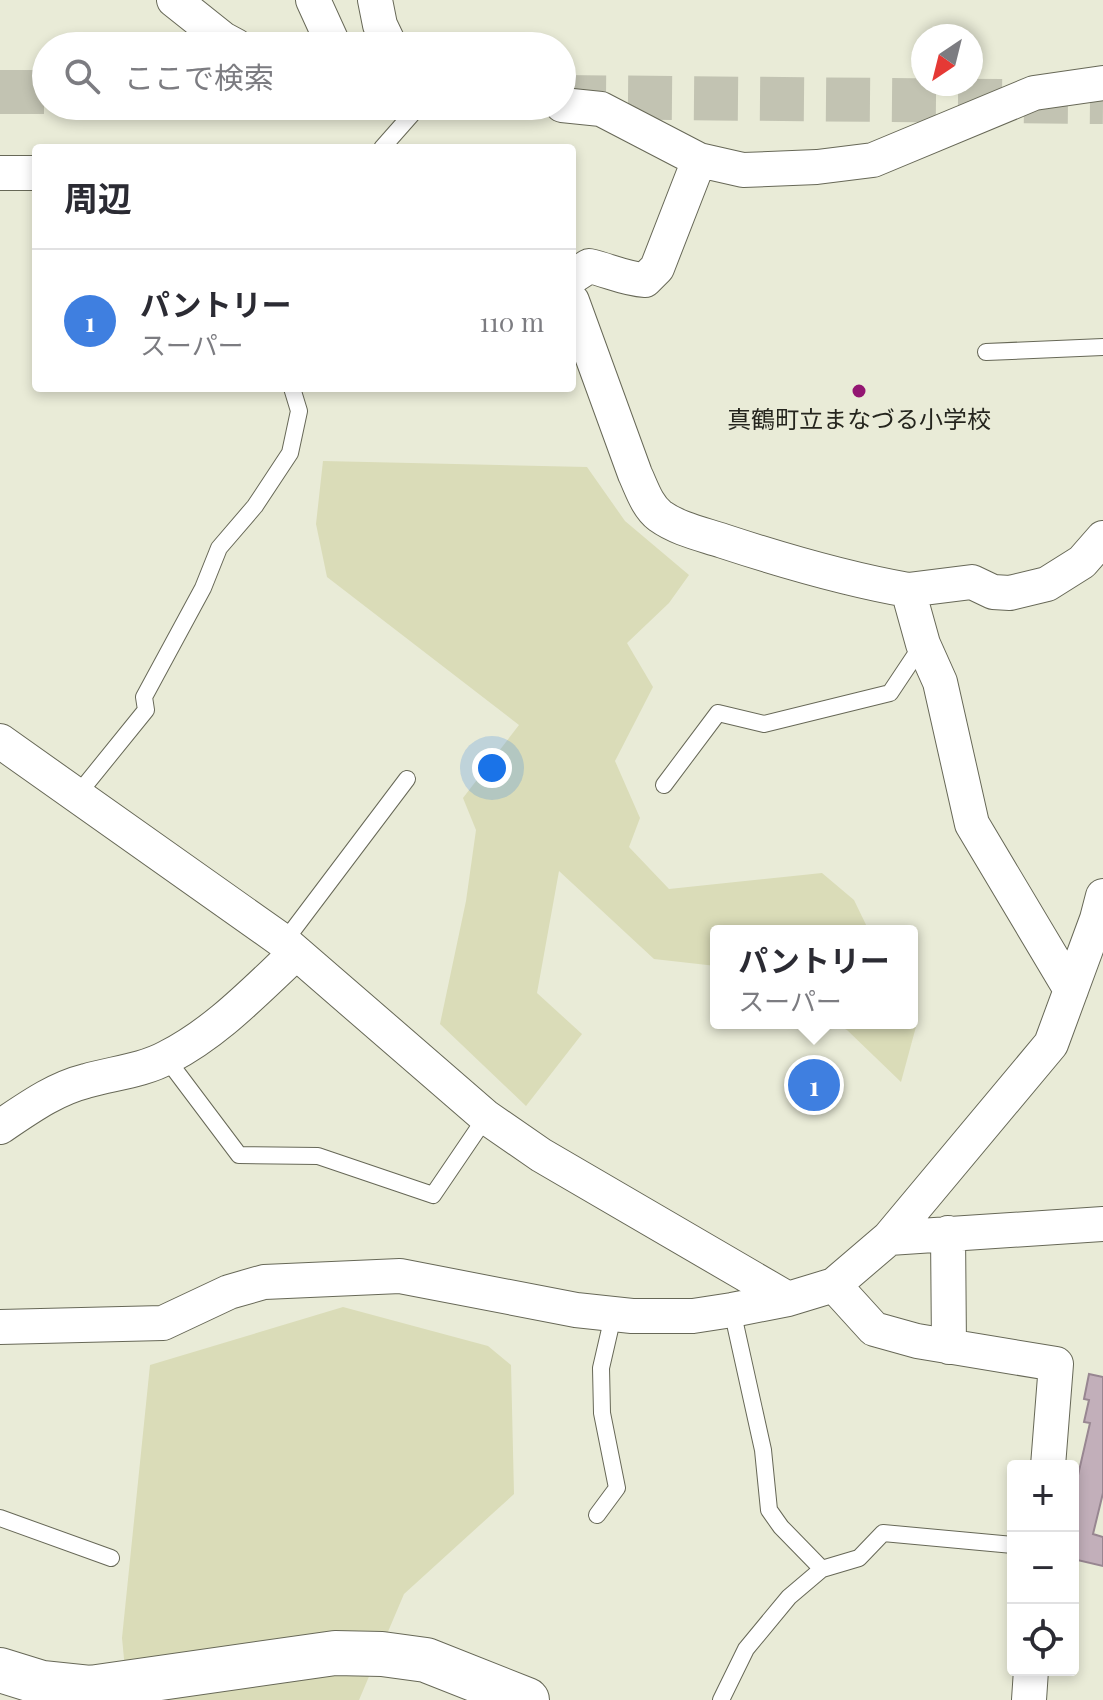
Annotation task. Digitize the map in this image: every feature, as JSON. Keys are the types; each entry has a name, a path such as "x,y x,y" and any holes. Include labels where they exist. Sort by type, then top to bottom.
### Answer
{"street":[{"path":"174,0 214,32"},
{"path":"313,0 328,32"},
{"path":"375,0 383,32"},
{"path":"576,106 601,109 699,160 743,170 817,167 873,160 1034,93 1103,83"},
{"path":"576,274 589,266 631,279 645,280 657,268 699,160"},
{"path":"0,173 32,173"},
{"path":"576,312 647,502 660,516 678,526 774,558 864,582 908,590 972,582 993,592 1010,593 1047,584 1082,562 1103,538"},
{"path":"908,590 923,644 940,682 972,824 1071,990"},
{"path":"0,741 290,948 486,1117 541,1155 788,1299"},
{"path":"0,1327 163,1323 229,1292 264,1282 400,1276 613,1316 693,1316 788,1299 834,1285 889,1238 1051,1044 1103,896"},
{"path":"0,1127 38,1101 84,1081 126,1073 166,1058 193,1043 231,1014 290,948"},
{"path":"889,1238 1103,1224"},
{"path":"948,1233 949,1347"},
{"path":"834,1285 874,1329 949,1347 1056,1364 1048,1460"},
{"path":"0,1670 42,1683 90,1688 335,1653 382,1654 426,1660 527,1700"},
{"path":"1029,1700 1031,1676"}],"lane":[{"path":"386,144 407,120"},
{"path":"986,352 1103,347"},
{"path":"78,794 146,710 144,697 203,588 219,548 255,506 290,453 299,411 293,392"},
{"path":"664,785 718,713 764,724 890,693 923,644"},
{"path":"290,948 407,779"},
{"path":"166,1058 239,1155 318,1156 433,1195 486,1117"},
{"path":"732,1310 763,1450 769,1510 781,1527 822,1569"},
{"path":"597,1515 617,1488 602,1413 601,1368 613,1316"},
{"path":"0,1518 111,1558"},
{"path":"721,1700 746,1649 789,1597 822,1569 859,1558 883,1533 1007,1544"}],"green space":[{"path":"323,461 587,467 625,521 689,575 669,603 627,643 653,687 615,761 640,818 629,847 669,889 822,873 854,900 866,925 710,925 710,965 654,959 559,871 537,993 582,1034 526,1106 440,1024 466,901 476,830 463,798 519,725 327,577 316,524"},
{"path":"915,1029 901,1082 847,1030"},
{"path":"343,1307 488,1346 511,1365 514,1494 404,1594 359,1700 128,1700 122,1638 150,1365"}],"building":[{"path":"1089,1374 1103,1377 1103,1493 1093,1534 1103,1537 1103,1566 1079,1560 1079,1471 1090,1423 1084,1422 1089,1400 1084,1399"}],"tunnel":[{"path":"0,92 32,92"},
{"path":"576,97 1103,102"}],"place":[{"name":"真鶴町立まなづる小学校","path":"859,391"},
{"name":"パントリー","path":"814,1085"}]}
